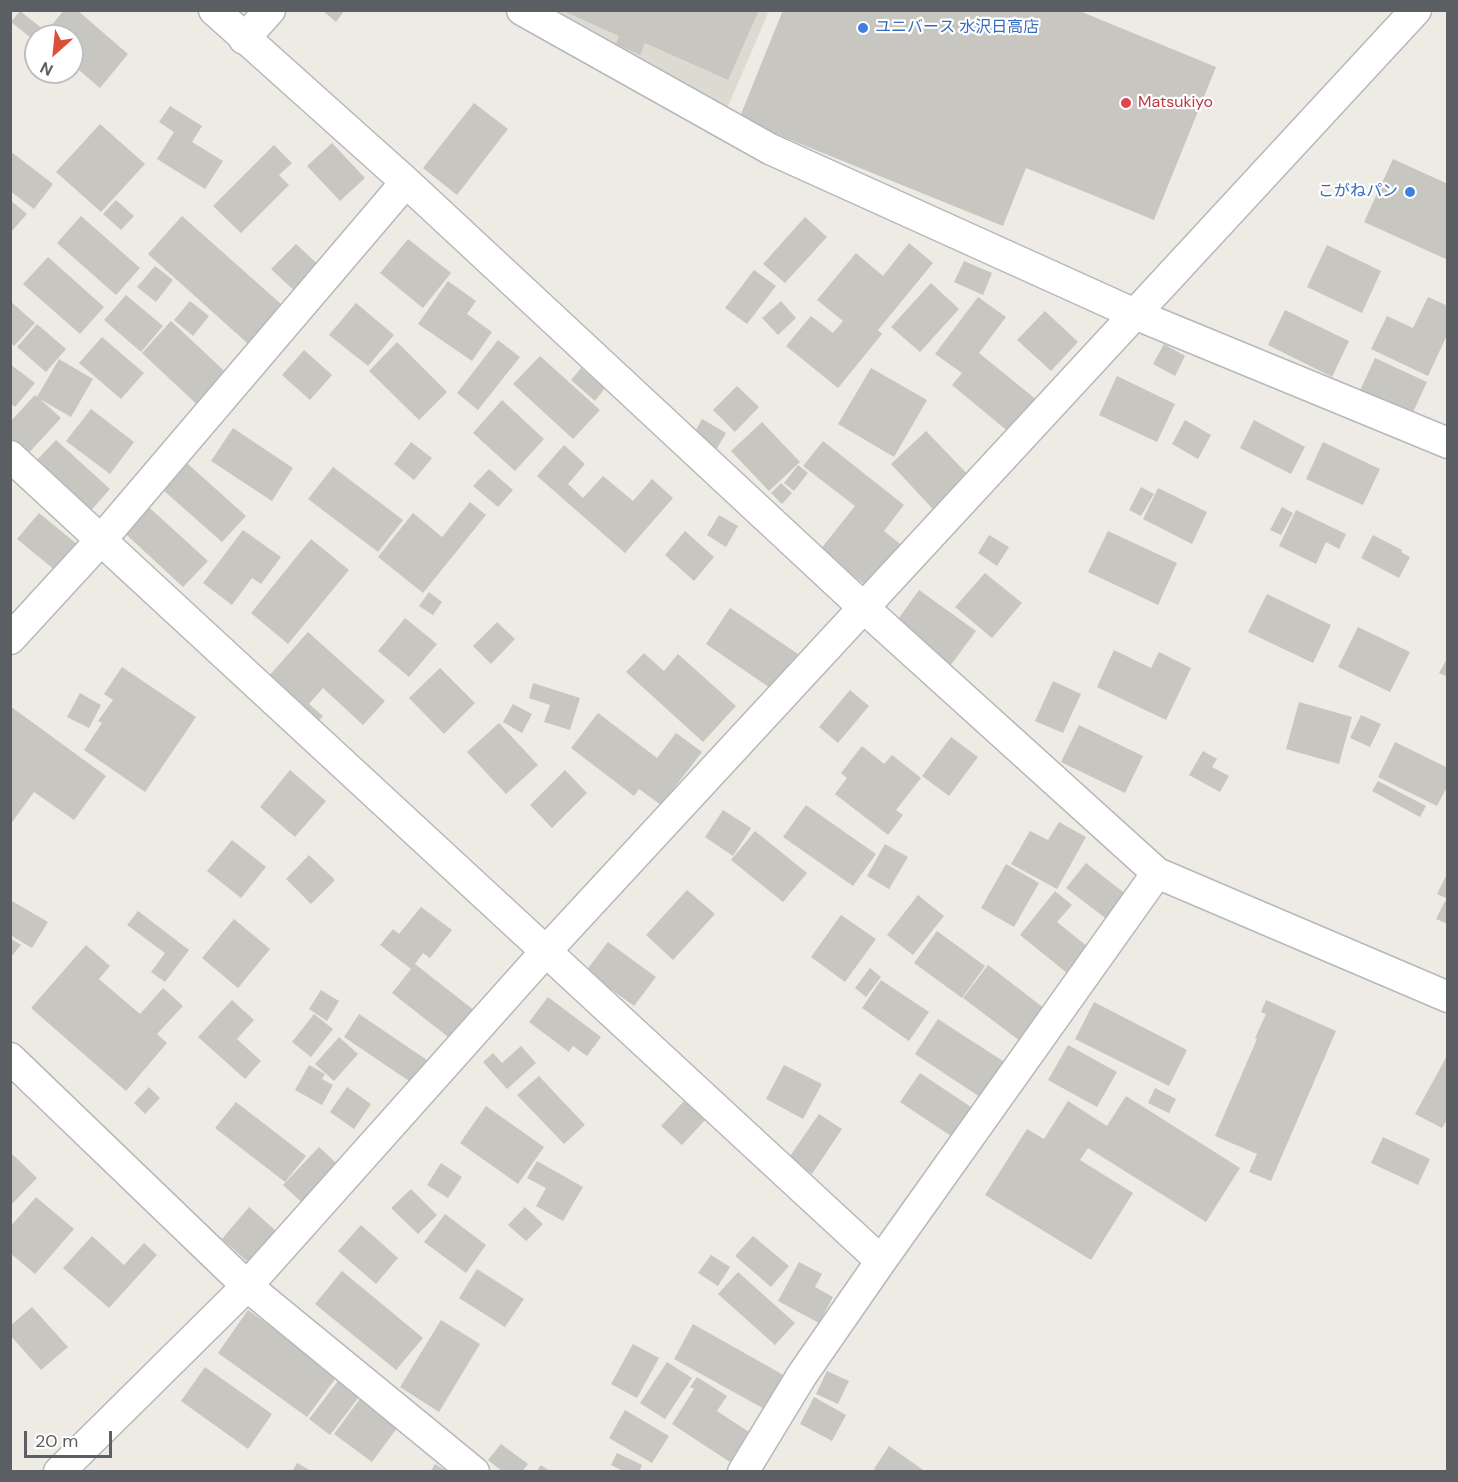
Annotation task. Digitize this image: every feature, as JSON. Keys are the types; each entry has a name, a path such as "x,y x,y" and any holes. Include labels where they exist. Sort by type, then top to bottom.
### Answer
{"street":[{"path":"214,10 406,182 864,608 1157,873 1448,997"},
{"path":"244,39 270,10"},
{"path":"522,10 770,149 1137,315 1448,443"},
{"path":"59,1472 248,1286 547,950 1137,315 1416,10"},
{"path":"10,639 101,540 406,182"},
{"path":"10,456 881,1261"},
{"path":"743,1472 802,1375 1157,873"},
{"path":"10,1058 248,1286 474,1472"}],"shaded area":[{"path":"544,11 769,11 725,113"}],"building":[{"path":"64,10 77,10 128,54 100,88 84,74 84,24 53,24"},
{"path":"322,10 345,10 336,22"},
{"path":"561,10 759,10 728,80 645,43 640,55 616,44 619,36"},
{"path":"783,10 1077,10 1216,67 1154,220 1026,168 1003,226 739,119"},
{"path":"20,11 36,24 24,24 24,32 11,22"},
{"path":"474,103 508,129 457,195 423,168"},
{"path":"170,106 202,126 192,142 223,161 205,189 157,159 174,132 159,122"},
{"path":"100,124 145,164 101,212 56,172"},
{"path":"332,143 365,178 340,201 307,166"},
{"path":"274,145 292,163 279,175 289,185 241,233 213,206"},
{"path":"10,151 53,184 34,209 10,191"},
{"path":"1393,159 1448,184 1448,260 1364,222"},
{"path":"10,200 27,214 10,233"},
{"path":"116,200 134,216 121,230 103,214"},
{"path":"81,216 140,268 116,295 57,243"},
{"path":"182,216 290,312 256,351 148,254"},
{"path":"805,217 827,237 785,283 763,264"},
{"path":"408,239 451,273 423,308 380,273"},
{"path":"909,243 933,263 878,330 882,334 838,388 786,346 811,316 833,333 843,321 817,300 856,253 883,276"},
{"path":"296,244 324,270 300,296 271,269"},
{"path":"1327,245 1381,271 1362,313 1307,287"},
{"path":"48,257 104,307 80,334 23,284"},
{"path":"964,261 992,273 983,295 954,282"},
{"path":"155,266 173,280 156,302 137,287"},
{"path":"754,270 776,286 747,324 725,308"},
{"path":"448,281 476,301 467,314 492,332 472,361 418,324"},
{"path":"931,283 959,309 920,352 891,327"},
{"path":"126,295 163,326 141,352 104,320"},
{"path":"978,297 1006,317 979,353 1043,405 1016,438 952,385 962,373 935,354"},
{"path":"1428,297 1448,306 1448,333 1428,376 1371,349 1387,316 1413,328"},
{"path":"10,301 35,323 14,346 10,342"},
{"path":"190,301 209,316 193,336 174,320"},
{"path":"781,301 796,318 778,335 762,318"},
{"path":"356,303 394,335 368,366 329,335"},
{"path":"1285,310 1349,341 1332,377 1268,345"},
{"path":"1045,311 1078,342 1051,371 1017,340"},
{"path":"171,321 235,381 205,412 142,353"},
{"path":"37,324 66,349 46,372 17,347"},
{"path":"102,337 144,373 121,399 79,363"},
{"path":"498,340 520,357 478,410 457,393"},
{"path":"397,342 447,392 419,420 369,371"},
{"path":"1164,344 1185,356 1175,376 1153,364"},
{"path":"304,350 332,375 310,400 282,375"},
{"path":"540,356 600,410 573,439 513,384"},
{"path":"1375,358 1427,382 1409,421 1357,397"},
{"path":"59,359 93,379 71,417 40,399 61,418 26,456 10,442 10,422 35,395 37,397"},
{"path":"10,364 35,383 15,407 10,403"},
{"path":"581,368 605,388 595,401 571,380"},
{"path":"871,368 927,400 894,457 838,424"},
{"path":"1117,376 1175,404 1157,442 1099,415"},
{"path":"737,386 759,407 735,432 713,410"},
{"path":"502,400 544,439 515,471 473,433"},
{"path":"91,409 134,442 110,474 66,441"},
{"path":"702,419 726,433 716,450 692,437"},
{"path":"1185,420 1211,435 1198,459 1172,444"},
{"path":"1254,420 1305,447 1291,474 1240,448"},
{"path":"762,422 800,462 769,491 731,451"},
{"path":"233,428 293,468 272,501 211,461"},
{"path":"926,431 978,485 942,519 891,464"},
{"path":"56,440 110,489 87,515 32,465"},
{"path":"823,441 904,505 884,531 904,547 870,589 820,550 855,506 803,466"},
{"path":"411,442 432,458 414,480 394,464"},
{"path":"1323,442 1380,469 1363,505 1306,479"},
{"path":"564,445 585,464 568,484 583,498 603,476 633,501 652,479 673,498 625,553 537,476"},
{"path":"179,456 246,516 222,542 155,483"},
{"path":"798,465 808,473 794,491 784,483"},
{"path":"333,467 403,520 378,552 308,499"},
{"path":"489,469 513,490 498,507 473,486"},
{"path":"781,483 792,493 782,504 771,493"},
{"path":"1141,487 1154,494 1141,516 1129,510"},
{"path":"1158,488 1207,512 1192,544 1143,519"},
{"path":"141,500 208,561 183,587 117,526"},
{"path":"470,502 486,515 423,593 378,557 413,513 442,537"},
{"path":"1282,507 1293,513 1281,535 1270,530"},
{"path":"1296,510 1346,534 1339,549 1326,542 1316,564 1279,546"},
{"path":"39,513 78,545 56,571 17,539"},
{"path":"719,515 738,526 726,547 707,535"},
{"path":"243,530 281,557 261,584 252,578 232,605 203,583"},
{"path":"685,531 714,557 694,581 665,555"},
{"path":"1108,531 1177,563 1158,605 1088,572"},
{"path":"989,535 1009,547 997,566 978,553"},
{"path":"1373,535 1402,550 1401,552 1410,557 1399,578 1361,558"},
{"path":"311,539 349,570 288,644 251,613"},
{"path":"985,573 1022,603 992,638 955,607"},
{"path":"919,590 976,631 950,666 894,625"},
{"path":"429,592 442,602 433,615 419,606"},
{"path":"1267,594 1331,625 1313,663 1248,632"},
{"path":"730,608 798,654 773,690 706,644"},
{"path":"405,618 437,644 409,677 378,651"},
{"path":"497,622 515,639 491,664 473,646"},
{"path":"1358,627 1410,652 1390,692 1338,667"},
{"path":"308,632 385,701 363,725 323,688 309,704 323,716 317,723 267,678"},
{"path":"1114,650 1151,668 1159,652 1191,668 1166,720 1097,687"},
{"path":"644,653 664,671 678,654 736,706 703,742 626,672"},
{"path":"1448,657 1448,677 1439,673"},
{"path":"122,667 196,717 145,792 84,750 102,723 98,721 113,700 104,694"},
{"path":"440,668 475,703 444,734 409,698"},
{"path":"1053,681 1081,694 1063,733 1035,721"},
{"path":"533,683 580,698 570,730 544,722 550,705 529,698"},
{"path":"850,690 869,706 838,743 819,727"},
{"path":"80,693 101,705 89,728 67,717"},
{"path":"1299,702 1352,717 1339,764 1286,749"},
{"path":"513,704 532,714 522,733 503,722"},
{"path":"10,706 106,776 74,820 34,792 10,825"},
{"path":"598,713 657,758 676,733 702,752 661,805 639,789 634,796 571,748"},
{"path":"1361,715 1381,724 1370,747 1350,738"},
{"path":"499,723 538,765 506,794 467,752"},
{"path":"1079,725 1143,756 1125,793 1061,762"},
{"path":"951,737 978,757 949,796 922,776"},
{"path":"1395,742 1448,768 1448,785 1437,806 1378,777"},
{"path":"862,746 884,764 892,755 921,778 896,810 903,815 888,835 835,794 847,778 841,773"},
{"path":"1203,751 1217,759 1212,767 1229,776 1220,792 1189,775"},
{"path":"290,770 326,801 295,837 260,807"},
{"path":"565,770 587,793 552,828 530,805"},
{"path":"1378,781 1426,806 1420,817 1372,791"},
{"path":"806,805 876,854 853,886 783,837"},
{"path":"723,810 751,828 733,856 705,837"},
{"path":"1059,822 1086,837 1057,889 1011,864 1030,831 1048,840"},
{"path":"755,831 807,873 783,902 731,860"},
{"path":"232,840 266,867 241,898 207,871"},
{"path":"885,844 908,857 889,889 867,876"},
{"path":"309,855 335,880 311,904 286,879"},
{"path":"1086,863 1132,899 1113,924 1066,888"},
{"path":"1006,864 1039,883 1014,927 981,908"},
{"path":"1448,872 1448,899 1437,894"},
{"path":"687,890 715,914 673,960 646,935"},
{"path":"1055,891 1072,905 1057,922 1093,951 1072,977 1020,935"},
{"path":"918,895 944,916 913,955 887,935"},
{"path":"12,901 48,922 32,948 10,935"},
{"path":"1445,901 1448,903 1448,924 1436,919"},
{"path":"421,907 452,930 430,958 423,953 415,964 475,1011 452,1040 392,993 411,969 380,945 393,929 399,934"},
{"path":"138,911 189,950 165,982 151,972 165,953 127,925"},
{"path":"841,915 876,939 845,982 811,957"},
{"path":"234,919 270,949 238,988 202,958"},
{"path":"937,931 985,966 962,998 914,963"},
{"path":"10,938 21,945 10,958"},
{"path":"608,942 656,977 634,1006 586,971"},
{"path":"86,945 110,966 99,979 140,1014 163,988 183,1006 157,1034 167,1043 126,1091 31,1008"},
{"path":"988,965 1049,1012 1024,1044 963,998"},
{"path":"870,968 881,977 866,997 855,988"},
{"path":"881,980 929,1012 909,1041 862,1008"},
{"path":"321,990 339,1001 327,1021 309,1009"},
{"path":"548,997 601,1037 587,1056 573,1046 569,1052 529,1022"},
{"path":"232,1000 254,1020 237,1039 261,1061 245,1079 198,1037"},
{"path":"1266,1000 1336,1031 1271,1181 1249,1172 1257,1154 1215,1136 1257,1039 1255,1038 1266,1014 1261,1012"},
{"path":"1094,1002 1187,1050 1169,1086 1075,1039"},
{"path":"314,1014 333,1029 311,1057 292,1042"},
{"path":"359,1014 427,1060 412,1083 344,1037"},
{"path":"938,1019 1006,1063 983,1099 915,1054"},
{"path":"339,1037 358,1054 334,1081 315,1064"},
{"path":"1068,1045 1117,1072 1097,1107 1048,1080"},
{"path":"521,1046 536,1063 507,1089 483,1062 493,1053 502,1063"},
{"path":"1448,1054 1448,1118 1442,1128 1415,1114"},
{"path":"309,1065 325,1074 322,1079 333,1085 322,1105 295,1090"},
{"path":"784,1065 822,1084 803,1119 766,1099"},
{"path":"920,1073 980,1113 960,1142 900,1102"},
{"path":"539,1076 585,1125 564,1144 517,1095"},
{"path":"149,1087 160,1098 145,1114 134,1103"},
{"path":"347,1087 371,1104 354,1129 330,1112"},
{"path":"1155,1088 1176,1099 1169,1113 1148,1103"},
{"path":"1126,1096 1240,1168 1206,1222 1088,1148 1080,1160 1133,1193 1091,1260 985,1195 1027,1129 1044,1139 1068,1101 1107,1126"},
{"path":"684,1101 705,1120 682,1145 661,1126"},
{"path":"236,1102 306,1156 285,1182 215,1128"},
{"path":"486,1106 544,1147 518,1184 460,1143"},
{"path":"819,1114 842,1129 812,1174 788,1159"},
{"path":"1383,1137 1430,1159 1418,1185 1371,1163"},
{"path":"319,1147 347,1173 311,1211 283,1185"},
{"path":"10,1152 37,1178 10,1206"},
{"path":"537,1161 583,1187 563,1221 536,1206 546,1188 527,1178"},
{"path":"441,1163 462,1177 448,1198 427,1185"},
{"path":"411,1189 437,1215 418,1234 391,1208"},
{"path":"36,1197 74,1229 35,1274 10,1253 10,1227"},
{"path":"249,1207 284,1238 257,1270 222,1239"},
{"path":"525,1207 543,1224 526,1241 508,1225"},
{"path":"445,1214 486,1245 466,1273 424,1242"},
{"path":"361,1225 398,1258 376,1284 338,1251"},
{"path":"92,1236 124,1265 144,1243 157,1255 109,1308 63,1268"},
{"path":"753,1236 789,1266 771,1287 735,1256"},
{"path":"711,1255 730,1267 718,1286 698,1273"},
{"path":"799,1262 822,1274 815,1287 833,1297 819,1323 778,1301"},
{"path":"477,1269 524,1299 505,1327 459,1298"},
{"path":"342,1271 423,1338 396,1370 315,1304"},
{"path":"738,1272 795,1323 775,1345 718,1294"},
{"path":"32,1307 68,1347 41,1370 10,1335 10,1326"},
{"path":"248,1310 338,1375 307,1417 218,1353"},
{"path":"441,1320 480,1344 439,1412 400,1387"},
{"path":"693,1324 787,1377 768,1411 674,1359"},
{"path":"633,1344 659,1358 637,1398 611,1384"},
{"path":"667,1362 692,1378 665,1419 640,1403"},
{"path":"205,1367 272,1414 248,1449 181,1401"},
{"path":"827,1371 849,1381 838,1404 816,1394"},
{"path":"697,1377 727,1396 717,1411 755,1436 736,1466 672,1424 694,1389 690,1387"},
{"path":"338,1381 359,1397 330,1435 309,1419"},
{"path":"362,1396 400,1424 372,1462 334,1434"},
{"path":"814,1397 846,1415 832,1441 800,1424"},
{"path":"625,1410 669,1436 652,1463 609,1438"},
{"path":"501,1444 528,1464 522,1472 503,1472 488,1460"},
{"path":"889,1446 926,1472 877,1472 874,1469"},
{"path":"617,1453 642,1465 639,1472 625,1472 611,1465"},
{"path":"297,1463 313,1472 292,1472"},
{"path":"435,1464 448,1472 430,1472"},
{"path":"541,1465 551,1472 536,1472"}],"place":[{"name":"ユニバース 水沢日高店","path":"863,28"},
{"name":"Matsukiyo","path":"1126,103"},
{"name":"こがねパン","path":"1410,192"}]}
